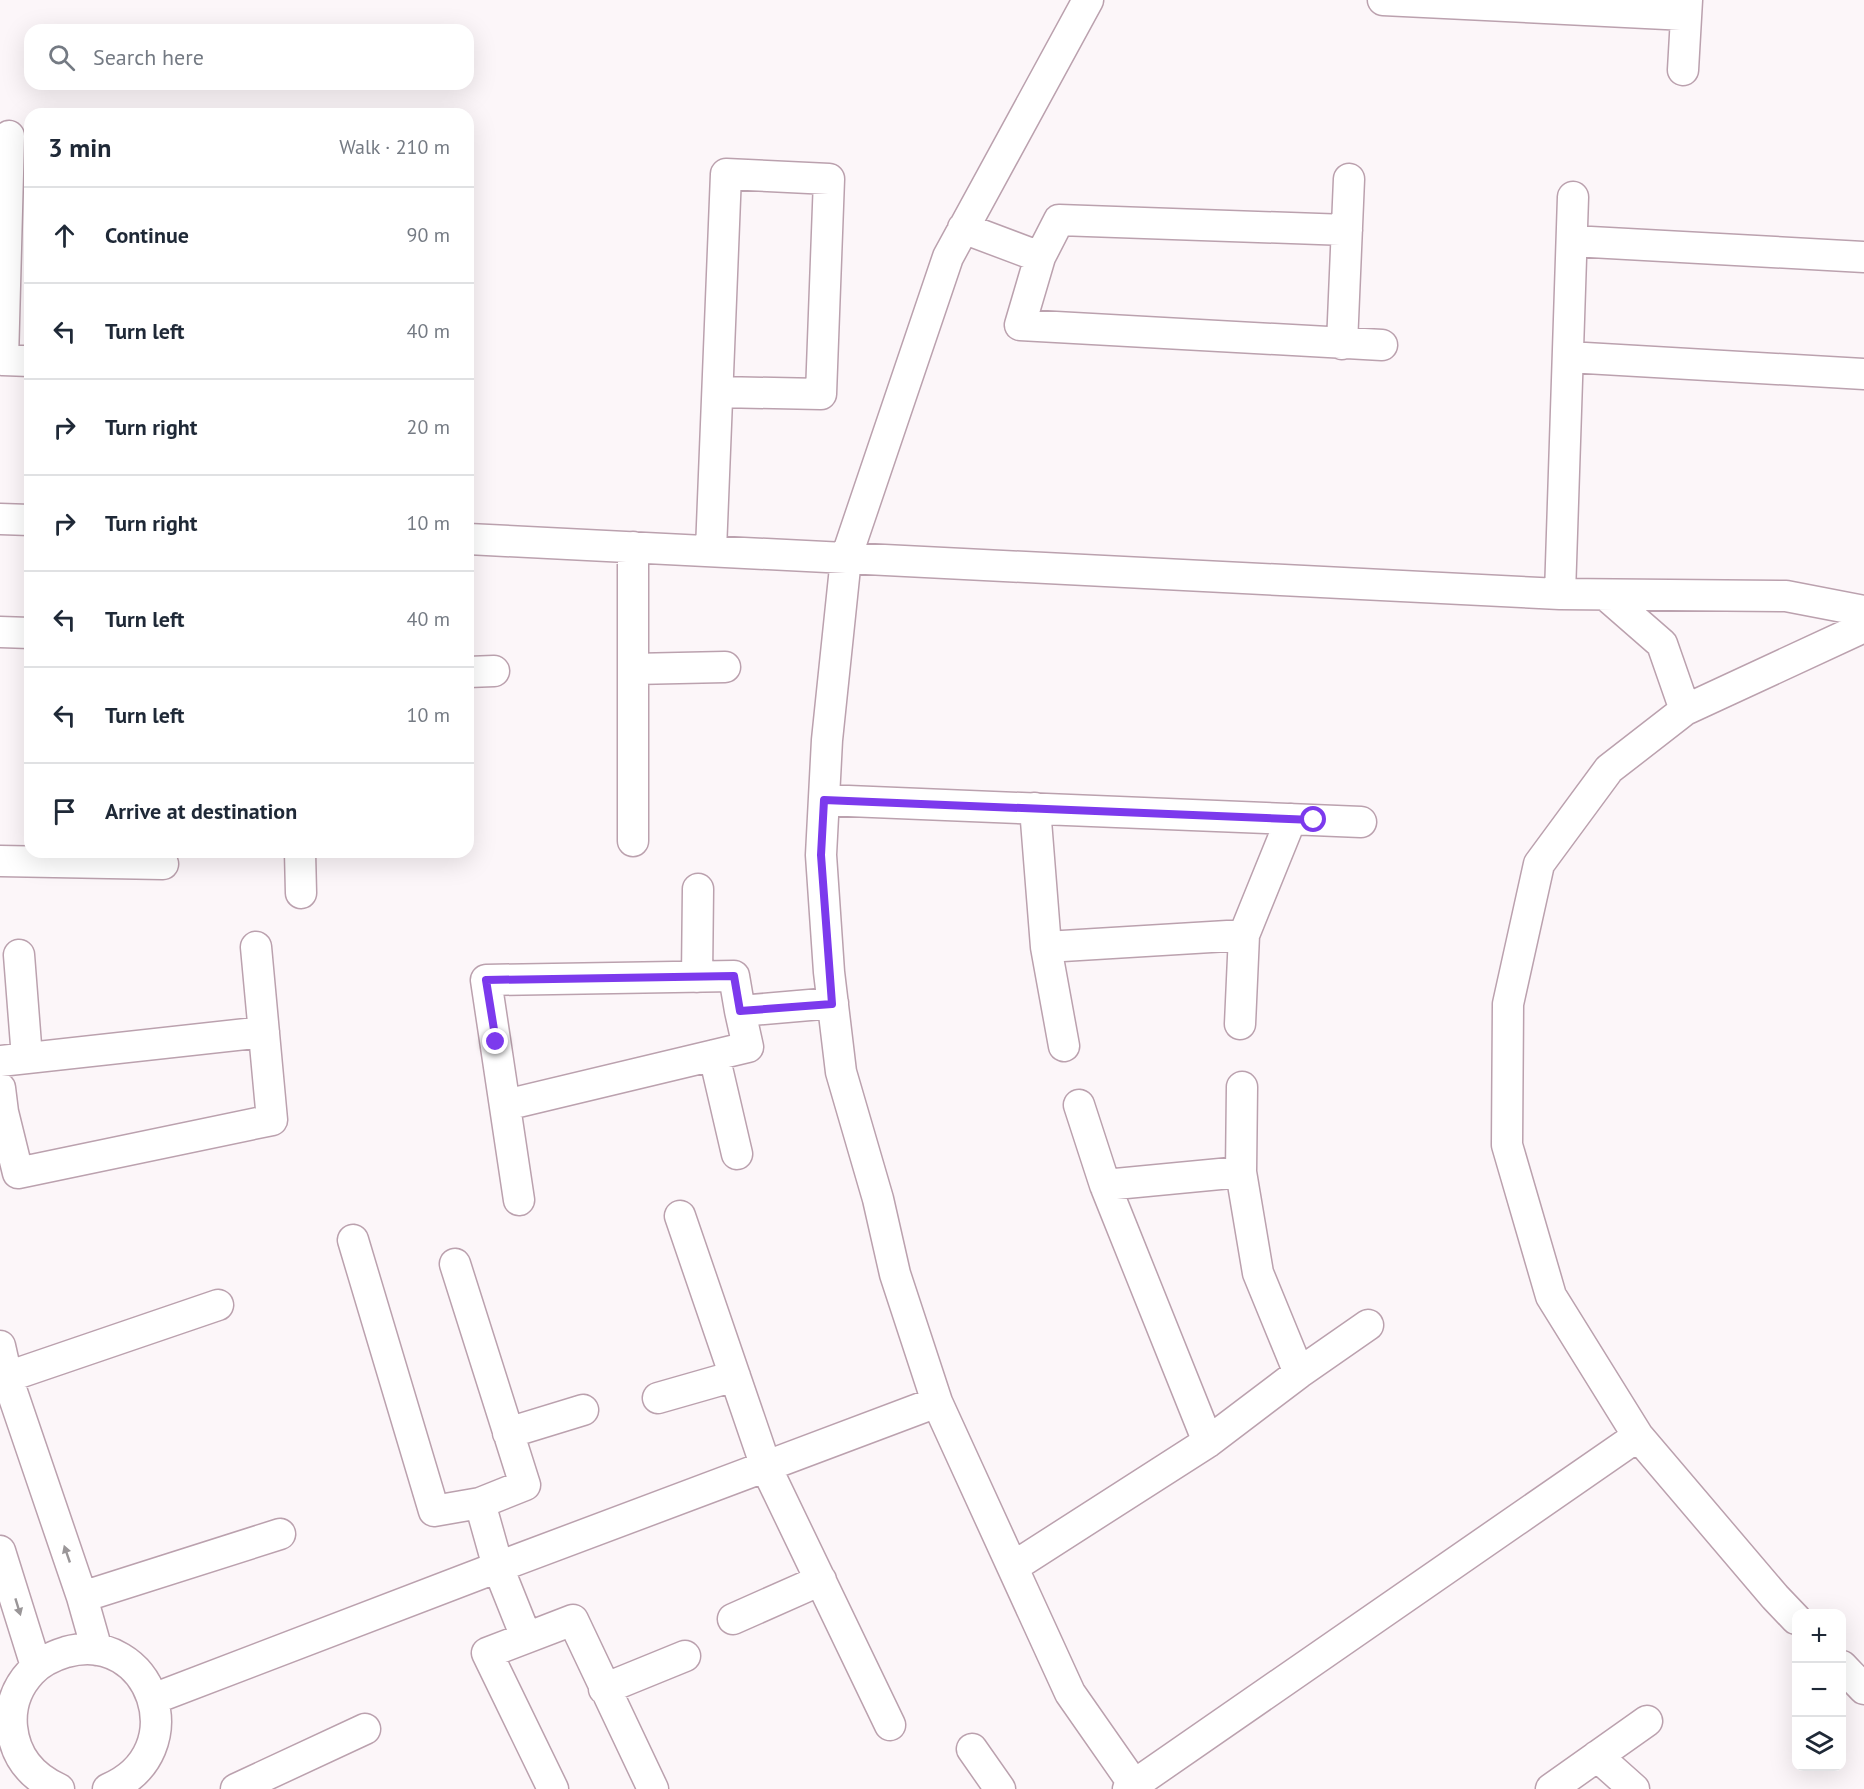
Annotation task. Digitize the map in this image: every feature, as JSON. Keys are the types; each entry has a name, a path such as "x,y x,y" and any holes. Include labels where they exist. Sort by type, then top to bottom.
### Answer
{"street":[{"path":"1088,0 948,258 846,558 827,740 821,855 832,1004 841,1072 878,1199 895,1274 938,1402 1070,1693 1133,1788 1638,1436"},
{"path":"1383,0 1687,8 1683,70"},
{"path":"13,136 3,360 24,361"},
{"path":"711,550 726,174 829,179 821,394 718,392"},
{"path":"1342,344 1349,178"},
{"path":"1560,594 1573,197"},
{"path":"1347,230 1059,219 1040,256 1020,325 1383,345"},
{"path":"963,228 1040,256"},
{"path":"1572,241 1864,257"},
{"path":"1568,357 1864,374"},
{"path":"0,519 24,520"},
{"path":"474,539 1560,594 1786,596 1864,611"},
{"path":"633,547 633,841"},
{"path":"1607,596 1662,644 1684,710"},
{"path":"1792,1614 1638,1436 1551,1296 1507,1145 1508,1004 1539,864 1610,769 1684,710 1864,627"},
{"path":"0,632 24,633"},
{"path":"633,669 725,668"},
{"path":"824,800 1361,822"},
{"path":"1035,808 1046,947 1064,1046"},
{"path":"1240,1024 1244,935 1291,819"},
{"path":"300,858 301,893"},
{"path":"0,861 163,864"},
{"path":"697,977 698,889"},
{"path":"1046,947 1244,935"},
{"path":"1,1104 18,1173 272,1120 256,947"},
{"path":"19,955 13,1060 264,1032"},
{"path":"506,1105 748,1047 734,976 486,980 519,1200"},
{"path":"740,1011 832,1004"},
{"path":"714,1055 738,1154"},
{"path":"1242,1087 1241,1172 1258,1273 1299,1373"},
{"path":"1079,1105 1105,1185 1208,1442"},
{"path":"1105,1185 1241,1172"},
{"path":"680,1216 766,1467 890,1725"},
{"path":"353,1240 434,1511 480,1503 525,1485 455,1264"},
{"path":"7,1377 218,1305"},
{"path":"1013,1568 1208,1442 1299,1373 1368,1325"},
{"path":"0,1346 7,1377 82,1596 97,1650"},
{"path":"658,1398 735,1376"},
{"path":"153,1699 938,1402"},
{"path":"508,1433 583,1410"},
{"path":"480,1503 498,1567 526,1637"},
{"path":"82,1596 280,1534"},
{"path":"0,1551 36,1666"},
{"path":"732,1620 821,1580"},
{"path":"553,1789 487,1653 573,1620 653,1789"},
{"path":"59,1789 30,1771 19,1755 6,1717 23,1681 36,1666 55,1655 75,1649 97,1650 116,1656 132,1667 145,1682 153,1699 157,1718 155,1737 148,1756 136,1772 117,1787"},
{"path":"604,1689 685,1656"},
{"path":"1846,1670 1864,1689"},
{"path":"1551,1789 1647,1721"},
{"path":"236,1789 365,1729"},
{"path":"972,1749 1000,1789"},
{"path":"1597,1756 1634,1789"}],"route":[{"path":"496,1042 486,980 734,976 740,1011 832,1004 821,855 824,800 1314,820"}]}
